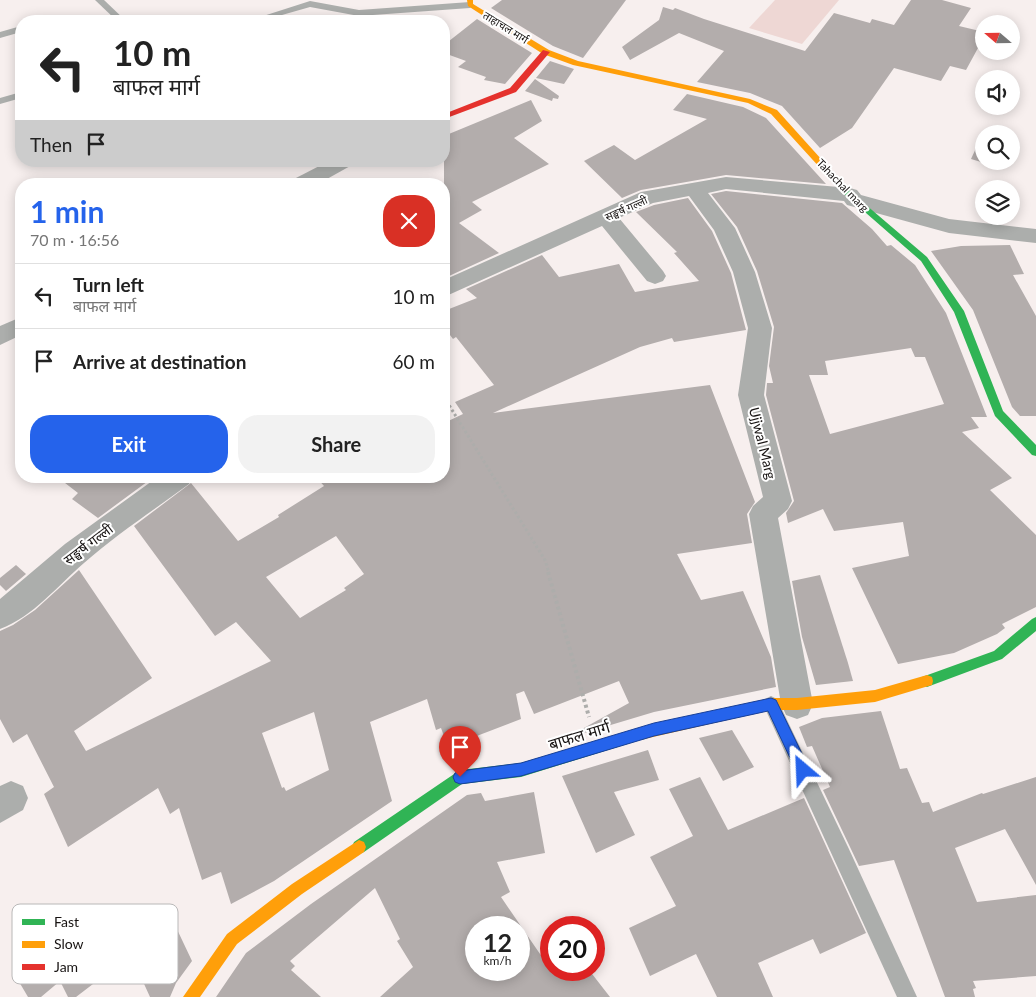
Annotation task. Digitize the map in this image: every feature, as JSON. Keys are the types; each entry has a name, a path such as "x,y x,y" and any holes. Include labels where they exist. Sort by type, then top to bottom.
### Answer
{"street":[{"name":"ताहाचल मार्ग","path":"470,2 546,52"},
{"path":"450,115 513,90 546,52"},
{"name":"Tahachal marg","path":"546,52 576,64 750,101 774,112 852,197 924,259 959,311 999,413 1036,452"},
{"path":"312,178 334,167"},
{"name":"सङ्घर्ष गल्ली","path":"450,287 648,197 726,183 852,197 949,226 1036,236"},
{"name":"Ujjwal Marg","path":"695,190 724,228 744,272 760,328 752,395 778,501 763,514 797,704"},
{"path":"606,217 655,276"},
{"path":"0,336 15,328"},
{"name":"सङ्घर्ष गल्ली","path":"0,616 21,601 75,553 170,483"},
{"name":"बाफल मार्ग","path":"191,997 232,939 297,889 460,777 521,770 654,730 771,704 797,704 875,696 923,682 998,655 1036,623"}],"lane":[{"path":"99,0 115,15"},
{"path":"270,15 308,2 358,14 470,2"},
{"path":"0,35 15,31"},
{"path":"0,101 15,97"},
{"path":"771,704 842,853 907,997"}],"path":[{"path":"450,407 545,560 598,747"}],"shaded area":[{"path":"775,0 839,0 802,44 749,28"}],"building":[{"path":"502,0 626,0 583,58 553,46 491,8"},
{"path":"911,0 942,0 971,8 959,26 975,30 975,54 966,70 950,66 941,81 894,68 852,128 820,148 782,106 750,93 697,82 724,51 679,33 630,60 622,47 659,20 663,7 673,10 675,8 805,51 834,13 870,23 872,19 894,25"},
{"path":"477,19 532,53 505,84 484,80 486,77 458,67 466,61 450,55 450,40"},
{"path":"550,61 574,69 564,84 536,78"},
{"path":"535,79 559,96 558,99 553,98 552,101 525,91"},
{"path":"687,94 743,107 766,118 826,184 726,175 641,190 622,198 584,161 614,145 635,160 707,119 673,110"},
{"path":"531,100 542,121 514,138 549,164 472,202 482,210 459,223 499,253 450,276 450,178 444,178 444,167 450,167 450,134"},
{"path":"975,150 975,160 971,159"},
{"path":"726,191 842,203 872,229 887,246 891,245 915,265 946,313 987,417 971,417 979,428 962,432 1012,478 990,490 1036,535 1036,607 1002,624 1005,628 997,634 954,653 898,664 852,568 909,556 903,522 834,531 823,509 788,523 786,513 794,501 766,395 767,383 773,383 769,366 774,327 757,271 737,227 711,194","holes":["911,348 915,357 925,357 944,404 830,434 809,375 828,375 825,361"]},
{"path":"688,198 712,231 731,273 746,330 674,342 672,338 640,347 493,413 710,385 755,502 747,514 752,543 677,554 701,600 743,591 771,657 776,687 654,712 564,739 629,703 619,681 534,714 524,691 516,694 521,719 448,747 441,728 436,730 427,699 370,722 392,801 274,881 231,904 221,872 202,880 179,808 170,814 158,788 68,847 44,794 54,787 27,734 13,743 0,719 0,631 13,625 35,610 79,570 152,678 74,731 86,751 271,661 236,622 215,636 134,526 191,483 238,541 279,517 278,515 324,486 321,483 450,483 450,420 463,414 455,402 494,385 456,337 453,339 450,335 450,309 477,298 466,289 542,255 559,277 619,264 635,292 699,281 674,253 677,252 636,212 654,205","holes":["336,536 364,574 344,588 346,590 300,618 266,577","314,712 329,770 286,791 284,787 282,788 262,733"]},
{"path":"1010,245 1024,274 1013,275 1036,316 1036,416 1020,416 1012,407 973,310 931,251 961,246"},
{"path":"65,483 146,483 98,518 72,499 78,493"},
{"path":"16,565 26,574 6,591 0,585 0,578"},
{"path":"820,575 853,681 816,685 802,637 792,581"},
{"path":"881,711 900,769 907,768 922,803 929,802 933,812 982,793 1036,777 1036,885 1005,829 955,848 977,902 1036,895 1036,976 973,981 976,988 973,989 975,997 945,997 894,860 859,866 823,790 830,787 812,746 807,747 799,727 822,718"},
{"path":"732,730 754,767 723,781 699,738"},
{"path":"648,750 659,780 614,792 635,835 596,853 562,776"},
{"path":"700,777 728,830 804,798 866,933 820,954 813,939 758,963 773,997 717,997 696,954 650,976 629,928 676,906 650,857 693,836 669,789"},
{"path":"534,792 545,853 497,862 510,892 501,897 514,916 465,916 465,981 530,981 530,939 540,954 540,981 598,981 610,997 380,997 413,967 397,941 400,939 375,888 290,961 295,966 291,970 321,997 216,997 246,953 311,904 467,795 481,793 485,801"},
{"path":"178,931 192,961 178,980"},
{"path":"20,984 56,984 41,997 28,997"},
{"path":"62,984 93,984 76,997 68,997"},
{"path":"144,984 176,984 170,997 150,997"}],"traffic: fast":[{"path":"845,190 924,259 959,311 999,413 1036,452"},
{"path":"927,681 998,655 1036,623"},
{"path":"359,847 460,777 521,770 640,734"}],"traffic: slow":[{"path":"470,0 470,5 546,52 576,63 750,101 774,112 845,190"},
{"path":"640,734 771,704 797,704 875,696 927,681"},
{"path":"191,997 232,939 297,889 359,847"}],"traffic: jam":[{"path":"450,115 513,90 546,52"}],"route":[{"path":"460,777 521,770 654,730 771,704 803,770"}]}
